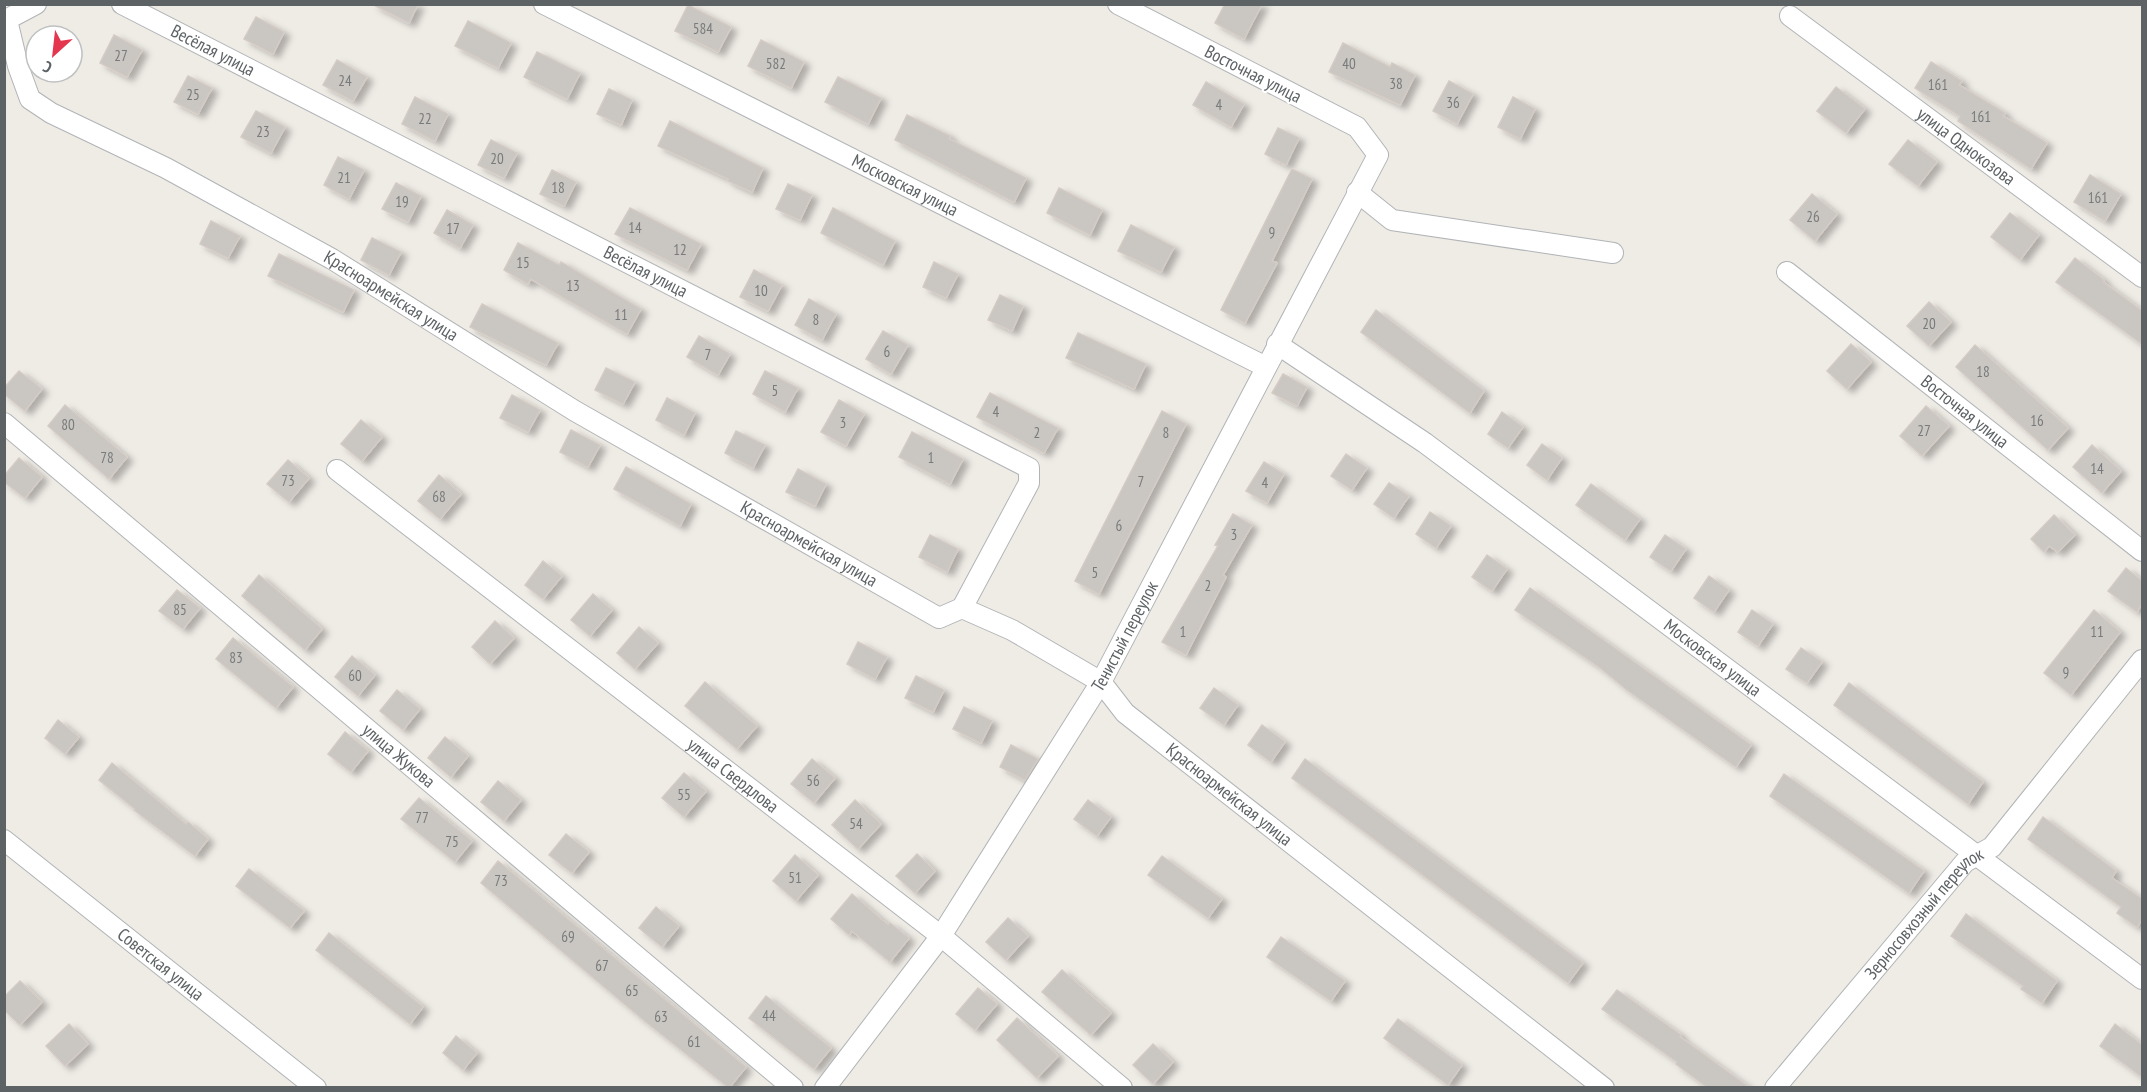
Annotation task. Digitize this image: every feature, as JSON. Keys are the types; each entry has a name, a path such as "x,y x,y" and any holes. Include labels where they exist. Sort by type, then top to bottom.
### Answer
{"street":[{"path":"6,20 36,4"},
{"name":"Весёлая улица","path":"122,4 1029,468 1029,483 962,608"},
{"name":"Московская улица","path":"544,4 1266,367"},
{"name":"Восточная улица","path":"1118,4 1357,127 1378,155"},
{"name":"улица Однокозова","path":"1790,16 2142,278"},
{"name":"Красноармейская улица","path":"6,20 18,66 30,99 51,112 166,168 332,259 575,411 939,618 962,608 1012,630 1101,682 1125,713 1604,1088"},
{"name":"Тенистый переулок","path":"825,1088 941,936 1101,682 1378,155"},
{"path":"1358,192 1392,220 1613,253"},
{"name":"Восточная улица","path":"1787,272 2142,552"},
{"name":"Московская улица","path":"1277,345 1425,442 2142,979"},
{"name":"улица Жукова","path":"4,423 793,1088"},
{"name":"улица Свердлова","path":"337,470 941,936 1122,1088"},
{"name":"Зерносовхозный переулок","path":"1775,1088 1965,862 1992,847 2142,660"},
{"name":"Советская улица","path":"4,840 316,1088"}],"building":[{"path":"372,4 418,4 409,23"},
{"path":"1225,4 1262,4 1244,39 1215,23"},
{"path":"688,5 731,27 718,52 675,31"},
{"path":"256,17 284,32 273,54 244,39"},
{"path":"468,21 511,43 498,68 455,46"},
{"path":"114,35 142,50 127,77 100,63"},
{"path":"761,40 804,62 791,88 748,66"},
{"path":"1343,43 1390,67 1392,63 1415,75 1400,105 1329,72"},
{"path":"537,52 580,73 567,99 524,77"},
{"path":"337,60 367,77 353,101 323,85"},
{"path":"1931,62 1962,81 1959,85 2005,113 2003,116 2047,143 2031,169 1958,121 1960,116 1915,88"},
{"path":"188,76 212,88 198,114 174,102"},
{"path":"838,77 881,98 868,124 825,102"},
{"path":"1449,81 1473,94 1457,124 1433,111"},
{"path":"1206,82 1244,104 1231,127 1193,105"},
{"path":"1836,87 1865,109 1846,133 1817,111"},
{"path":"609,89 632,100 621,125 597,114"},
{"path":"415,97 448,114 435,141 402,124"},
{"path":"1513,97 1535,109 1520,139 1498,127"},
{"path":"256,111 285,127 271,153 241,137"},
{"path":"907,115 1026,178 1014,202 895,140"},
{"path":"670,121 763,168 752,192 658,146"},
{"path":"1278,128 1299,138 1286,165 1265,154"},
{"path":"491,140 517,153 504,178 478,165"},
{"path":"1908,140 1937,162 1918,186 1889,164"},
{"path":"338,157 364,170 349,199 324,185"},
{"path":"1292,169 1312,179 1272,261 1277,263 1245,323 1221,310"},
{"path":"552,170 576,182 564,206 540,194"},
{"path":"2090,175 2121,194 2105,221 2074,202"},
{"path":"396,183 421,196 408,222 382,209"},
{"path":"788,184 812,195 800,220 776,209"},
{"path":"1059,188 1102,210 1090,235 1047,213"},
{"path":"1812,194 1837,214 1815,241 1790,220"},
{"path":"630,208 701,244 687,270 615,234"},
{"path":"833,208 895,241 883,265 821,233"},
{"path":"447,210 473,225 460,248 434,233"},
{"path":"2010,213 2039,235 2020,260 1991,237"},
{"path":"211,221 240,236 228,258 200,244"},
{"path":"1131,225 1174,247 1161,272 1118,251"},
{"path":"372,238 401,252 389,275 361,260"},
{"path":"518,243 559,265 561,262 641,309 627,334 531,279 528,284 504,270"},
{"path":"279,254 354,290 343,312 268,276"},
{"path":"2075,258 2142,311 2142,344 2056,282"},
{"path":"934,262 958,274 946,298 923,287"},
{"path":"754,270 782,285 768,311 740,297"},
{"path":"1000,295 1023,306 1012,331 988,320"},
{"path":"809,299 836,314 822,340 795,325"},
{"path":"1929,302 1951,322 1929,346 1907,326"},
{"path":"482,304 558,343 546,365 470,327"},
{"path":"1376,310 1484,391 1470,413 1361,332"},
{"path":"883,331 908,345 891,374 866,359"},
{"path":"1078,333 1146,364 1134,389 1066,358"},
{"path":"699,336 730,354 718,375 687,357"},
{"path":"1851,344 1871,362 1847,389 1827,371"},
{"path":"1975,345 2068,428 2048,450 1956,367"},
{"path":"606,368 635,382 623,404 595,390"},
{"path":"19,371 42,389 25,411 4,394 4,388"},
{"path":"765,371 798,388 785,412 753,394"},
{"path":"1283,374 1307,387 1297,406 1272,393"},
{"path":"990,393 1058,428 1044,453 977,417"},
{"path":"512,395 540,410 528,432 500,418"},
{"path":"667,398 695,413 684,435 656,420"},
{"path":"839,400 864,414 846,446 821,432"},
{"path":"65,405 127,457 109,479 48,426"},
{"path":"1926,406 1949,426 1922,456 1900,436"},
{"path":"1162,411 1186,424 1099,594 1075,581"},
{"path":"1502,412 1523,427 1508,448 1488,434"},
{"path":"361,420 382,437 362,461 341,444"},
{"path":"571,430 600,445 588,467 560,452"},
{"path":"736,431 765,445 753,468 725,453"},
{"path":"912,432 963,459 950,484 899,457"},
{"path":"1542,444 1562,458 1547,480 1527,465"},
{"path":"2092,445 2121,471 2102,493 2073,467"},
{"path":"1346,454 1367,468 1352,490 1331,476"},
{"path":"19,458 42,477 25,498 4,482 4,476"},
{"path":"288,460 309,478 289,502 267,484"},
{"path":"1264,462 1284,474 1267,503 1246,491"},
{"path":"626,467 691,504 680,526 614,489"},
{"path":"798,469 826,484 815,506 786,492"},
{"path":"439,475 461,494 440,519 418,501"},
{"path":"1389,483 1409,496 1394,518 1374,504"},
{"path":"1591,484 1640,519 1625,540 1576,505"},
{"path":"1430,512 1451,526 1436,548 1416,534"},
{"path":"1233,514 1252,525 1223,575 1226,577 1186,655 1162,642 1218,546 1215,545"},
{"path":"2054,515 2075,535 2058,552 2049,546 2044,552 2031,539"},
{"path":"930,535 958,549 947,572 919,557"},
{"path":"1665,535 1686,549 1671,571 1650,557"},
{"path":"1487,555 1507,569 1492,591 1472,577"},
{"path":"543,561 562,576 543,599 525,585"},
{"path":"2126,568 2142,581 2142,604 2137,612 2108,591"},
{"path":"259,575 322,629 305,650 242,596"},
{"path":"1709,576 1729,590 1714,612 1694,598"},
{"path":"1530,588 1751,745 1736,767 1627,690 1599,667 1515,610"},
{"path":"177,590 200,608 183,629 159,611"},
{"path":"593,594 612,610 590,636 571,620"},
{"path":"1752,610 1773,624 1758,646 1738,632"},
{"path":"2094,610 2120,632 2071,695 2044,673"},
{"path":"495,621 514,638 490,664 472,647"},
{"path":"639,627 658,643 635,669 617,653"},
{"path":"233,638 293,687 276,708 216,659"},
{"path":"858,642 887,657 875,679 847,664"},
{"path":"1801,648 1822,662 1807,683 1786,669"},
{"path":"352,656 375,675 358,696 335,677"},
{"path":"916,676 944,690 933,712 905,698"},
{"path":"705,682 757,726 737,749 685,706"},
{"path":"1849,683 1983,782 1968,804 1834,705"},
{"path":"1214,688 1238,705 1224,725 1200,708"},
{"path":"397,690 420,709 403,730 380,711"},
{"path":"964,707 992,721 981,743 953,729"},
{"path":"58,720 79,737 65,754 45,738"},
{"path":"1262,725 1285,742 1271,762 1248,745"},
{"path":"345,732 368,751 351,772 328,754"},
{"path":"445,737 468,756 451,777 428,758"},
{"path":"1011,745 1038,759 1025,780 1000,767"},
{"path":"812,759 835,778 814,803 791,784"},
{"path":"1305,759 1583,963 1568,983 1292,778"},
{"path":"112,763 186,824 188,822 208,839 195,856 99,780"},
{"path":"684,773 706,791 684,817 662,798"},
{"path":"1784,774 1924,871 1909,893 1770,796"},
{"path":"498,781 521,800 504,821 481,802"},
{"path":"419,798 472,841 455,862 401,819"},
{"path":"855,800 881,824 858,849 832,825"},
{"path":"1088,800 1111,817 1097,836 1074,819"},
{"path":"2043,817 2116,871 2112,878 2142,899 2142,920 2137,927 2117,913 2121,907 2028,839"},
{"path":"566,834 589,852 572,873 549,855"},
{"path":"917,854 935,871 915,893 896,876"},
{"path":"795,855 818,875 796,901 773,881"},
{"path":"1162,856 1222,899 1208,918 1148,875"},
{"path":"498,861 746,1067 729,1088 641,1018 481,883"},
{"path":"249,869 304,911 290,928 236,886"},
{"path":"852,894 888,925 890,923 909,938 890,962 852,931 849,935 831,919"},
{"path":"656,907 679,926 662,947 639,928"},
{"path":"1966,914 2057,981 2042,1003 2021,989 2023,986 1951,936"},
{"path":"1008,918 1028,936 1006,960 986,942"},
{"path":"329,933 423,1007 410,1024 316,950"},
{"path":"1281,937 1345,981 1331,1001 1267,957"},
{"path":"1062,970 1111,1013 1091,1035 1042,992"},
{"path":"20,981 42,1002 20,1025 4,1010 4,997"},
{"path":"978,988 997,1004 975,1030 956,1014"},
{"path":"1617,990 1750,1088 1708,1088 1676,1064 1677,1062 1602,1009"},
{"path":"766,996 831,1048 814,1069 749,1018"},
{"path":"1017,1018 1058,1056 1037,1078 997,1040"},
{"path":"1398,1019 1462,1065 1448,1085 1384,1038"},
{"path":"69,1024 88,1044 65,1066 46,1046"},
{"path":"2115,1024 2142,1045 2142,1077 2100,1046"},
{"path":"456,1036 477,1053 463,1070 443,1053"},
{"path":"1153,1044 1173,1062 1153,1084 1133,1065"}]}
